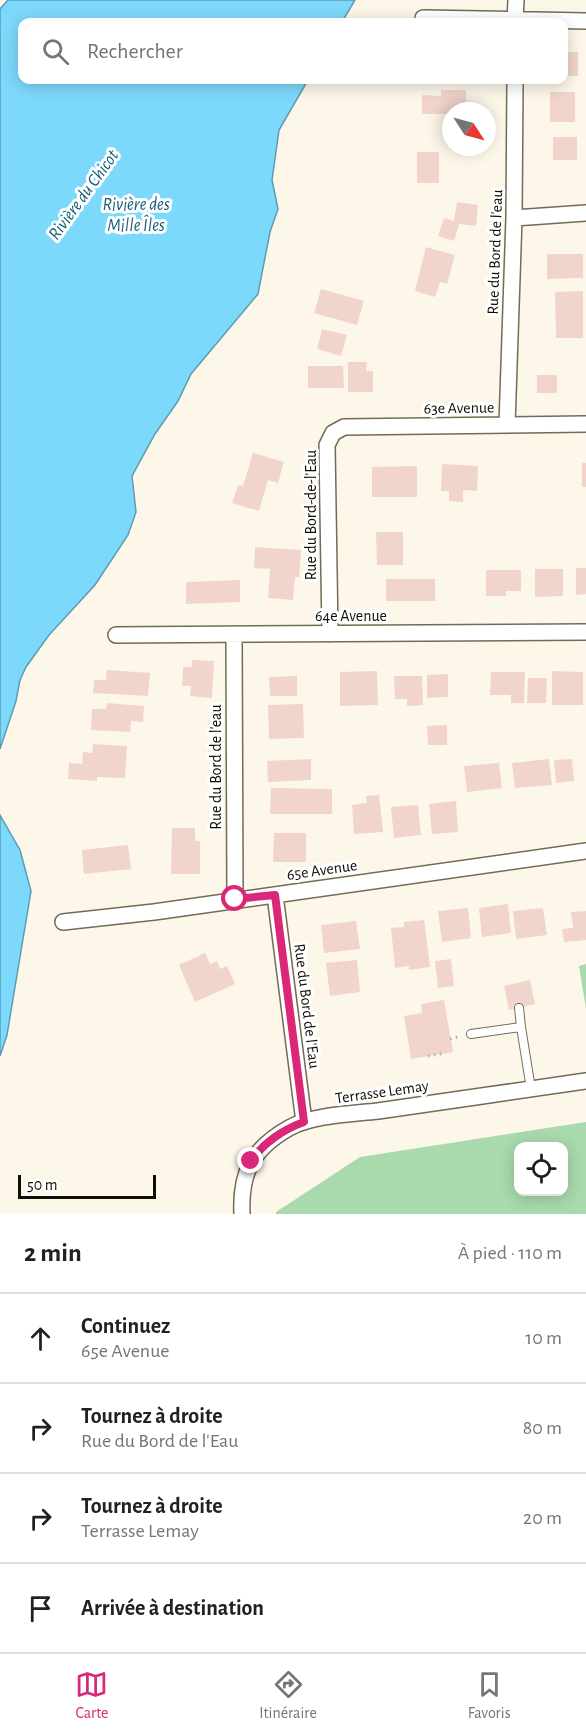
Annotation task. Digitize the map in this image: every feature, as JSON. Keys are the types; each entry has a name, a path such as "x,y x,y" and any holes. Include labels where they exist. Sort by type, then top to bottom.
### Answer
{"street":[{"path":"516,0 516,18"},
{"path":"568,21 586,21"},
{"name":"Rue du Bord de l'eau","path":"507,425 514,218 515,84"},
{"path":"514,218 586,213"},
{"name":"63e Avenue","path":"333,433 344,427 586,424"},
{"name":"Rue du Bord-de-l'Eau","path":"330,634 327,445 333,433"},
{"name":"64e Avenue","path":"116,635 586,632"},
{"name":"Rue du Bord de l'eau","path":"234,634 235,899"},
{"name":"65e Avenue","path":"63,922 586,851"},
{"name":"Rue du Bord de l'Eau","path":"275,895 304,1122"},
{"name":"Terrasse Lemay","path":"242,1214 243,1180 255,1155 280,1134 304,1122 586,1081"}],"lane":[{"path":"519,1008 531,1089"},
{"path":"471,1034 521,1027"}],"path":[{"path":"428,1056 446,1053"}],"green space":[{"path":"586,964 586,1009 579,966"},
{"path":"586,1122 586,1214 276,1214 360,1157"}],"water":[{"name":"Rivière des Mille Îles","path":"8,0 355,0 344,18 18,18 18,84 306,84 279,130 272,180 278,209 270,232 258,294 191,374 178,401 155,434 132,476 136,512 128,535 95,585 49,635 26,667 0,749 0,9"},
{"path":"0,815 20,850 31,891 7,1035 0,1056"}],"building":[{"path":"568,52 578,52 578,76 568,76"},
{"path":"441,90 466,90 466,102 442,102 442,114 422,114 422,95 441,96"},
{"path":"550,92 575,92 575,122 550,122"},
{"path":"553,137 577,137 577,160 553,160"},
{"path":"417,152 439,152 439,183 417,183"},
{"path":"457,202 478,205 476,226 459,224 454,241 438,236 444,218 454,221"},
{"path":"426,247 455,255 447,284 440,282 435,297 415,291"},
{"path":"547,254 583,254 583,278 547,279"},
{"path":"321,289 364,301 357,325 314,313"},
{"path":"583,291 583,338 556,338 555,292"},
{"path":"322,329 347,335 341,356 317,349"},
{"path":"348,362 367,362 366,371 373,371 373,392 348,392"},
{"path":"308,366 343,366 344,388 308,388"},
{"path":"537,375 557,375 557,393 537,393"},
{"path":"253,453 284,462 278,483 268,480 259,511 232,503 238,485 243,486"},
{"path":"582,463 586,463 586,487 582,487"},
{"path":"442,464 478,466 477,491 463,490 463,502 449,501 449,491 441,491"},
{"path":"417,466 417,497 372,497 372,467"},
{"path":"376,532 403,532 403,565 377,565"},
{"path":"255,547 301,550 299,577 295,577 293,600 268,598 270,569 254,568"},
{"path":"576,568 586,568 586,594 576,595"},
{"path":"535,569 563,569 563,596 535,597"},
{"path":"486,570 521,570 521,591 506,591 506,596 486,596"},
{"path":"386,579 435,579 435,601 386,601"},
{"path":"240,580 240,602 186,604 186,582"},
{"path":"192,660 214,661 212,698 190,696 191,686 182,686 183,667 192,667"},
{"path":"107,670 150,673 148,696 93,693 94,680 106,680"},
{"path":"377,671 378,705 340,706 340,672"},
{"path":"552,671 583,672 583,705 552,705"},
{"path":"491,672 525,672 524,703 511,703 511,695 490,695"},
{"path":"448,674 448,697 427,698 427,675"},
{"path":"297,676 297,696 270,696 269,677"},
{"path":"394,676 422,676 423,705 407,706 407,699 395,699"},
{"path":"528,678 547,678 546,703 527,703"},
{"path":"107,703 144,706 143,722 131,721 130,732 91,730 92,709 106,709"},
{"path":"303,704 304,738 269,739 268,705"},
{"path":"447,725 447,745 428,745 427,726"},
{"path":"93,744 127,746 125,778 97,777 97,781 68,779 69,763 82,764 83,752 92,753"},
{"path":"311,759 311,780 268,782 267,761"},
{"path":"549,759 552,785 515,788 512,763"},
{"path":"572,759 574,781 556,783 554,760"},
{"path":"499,763 502,788 467,792 464,766"},
{"path":"271,788 332,789 332,814 270,814"},
{"path":"379,795 383,832 354,834 352,805 367,803 366,796"},
{"path":"456,801 458,832 432,834 429,804"},
{"path":"418,805 421,835 394,838 391,807"},
{"path":"172,828 195,828 195,841 200,841 200,874 171,874"},
{"path":"274,833 306,833 306,862 273,862"},
{"path":"128,845 131,869 84,874 82,850"},
{"path":"508,904 511,933 482,937 479,908"},
{"path":"468,908 471,938 442,942 438,911"},
{"path":"543,908 547,935 516,939 513,911"},
{"path":"586,911 586,940 564,942 562,929 573,928 571,912"},
{"path":"424,920 430,967 409,970 409,966 395,968 391,928 404,927 404,922"},
{"path":"356,921 360,949 324,953 321,925"},
{"path":"205,953 210,964 217,961 220,969 227,966 235,984 195,1002 179,965"},
{"path":"451,959 454,986 438,988 435,961"},
{"path":"357,960 360,992 330,996 326,963"},
{"path":"530,980 535,1004 509,1010 504,986"},
{"path":"444,1000 453,1052 411,1059 404,1016 422,1013 421,1004"}],"route":[{"path":"235,899 275,895 304,1122 288,1128 266,1145 251,1161"}],"water label":[{"name":"Rivière du Chicot","path":"84,195"}]}
